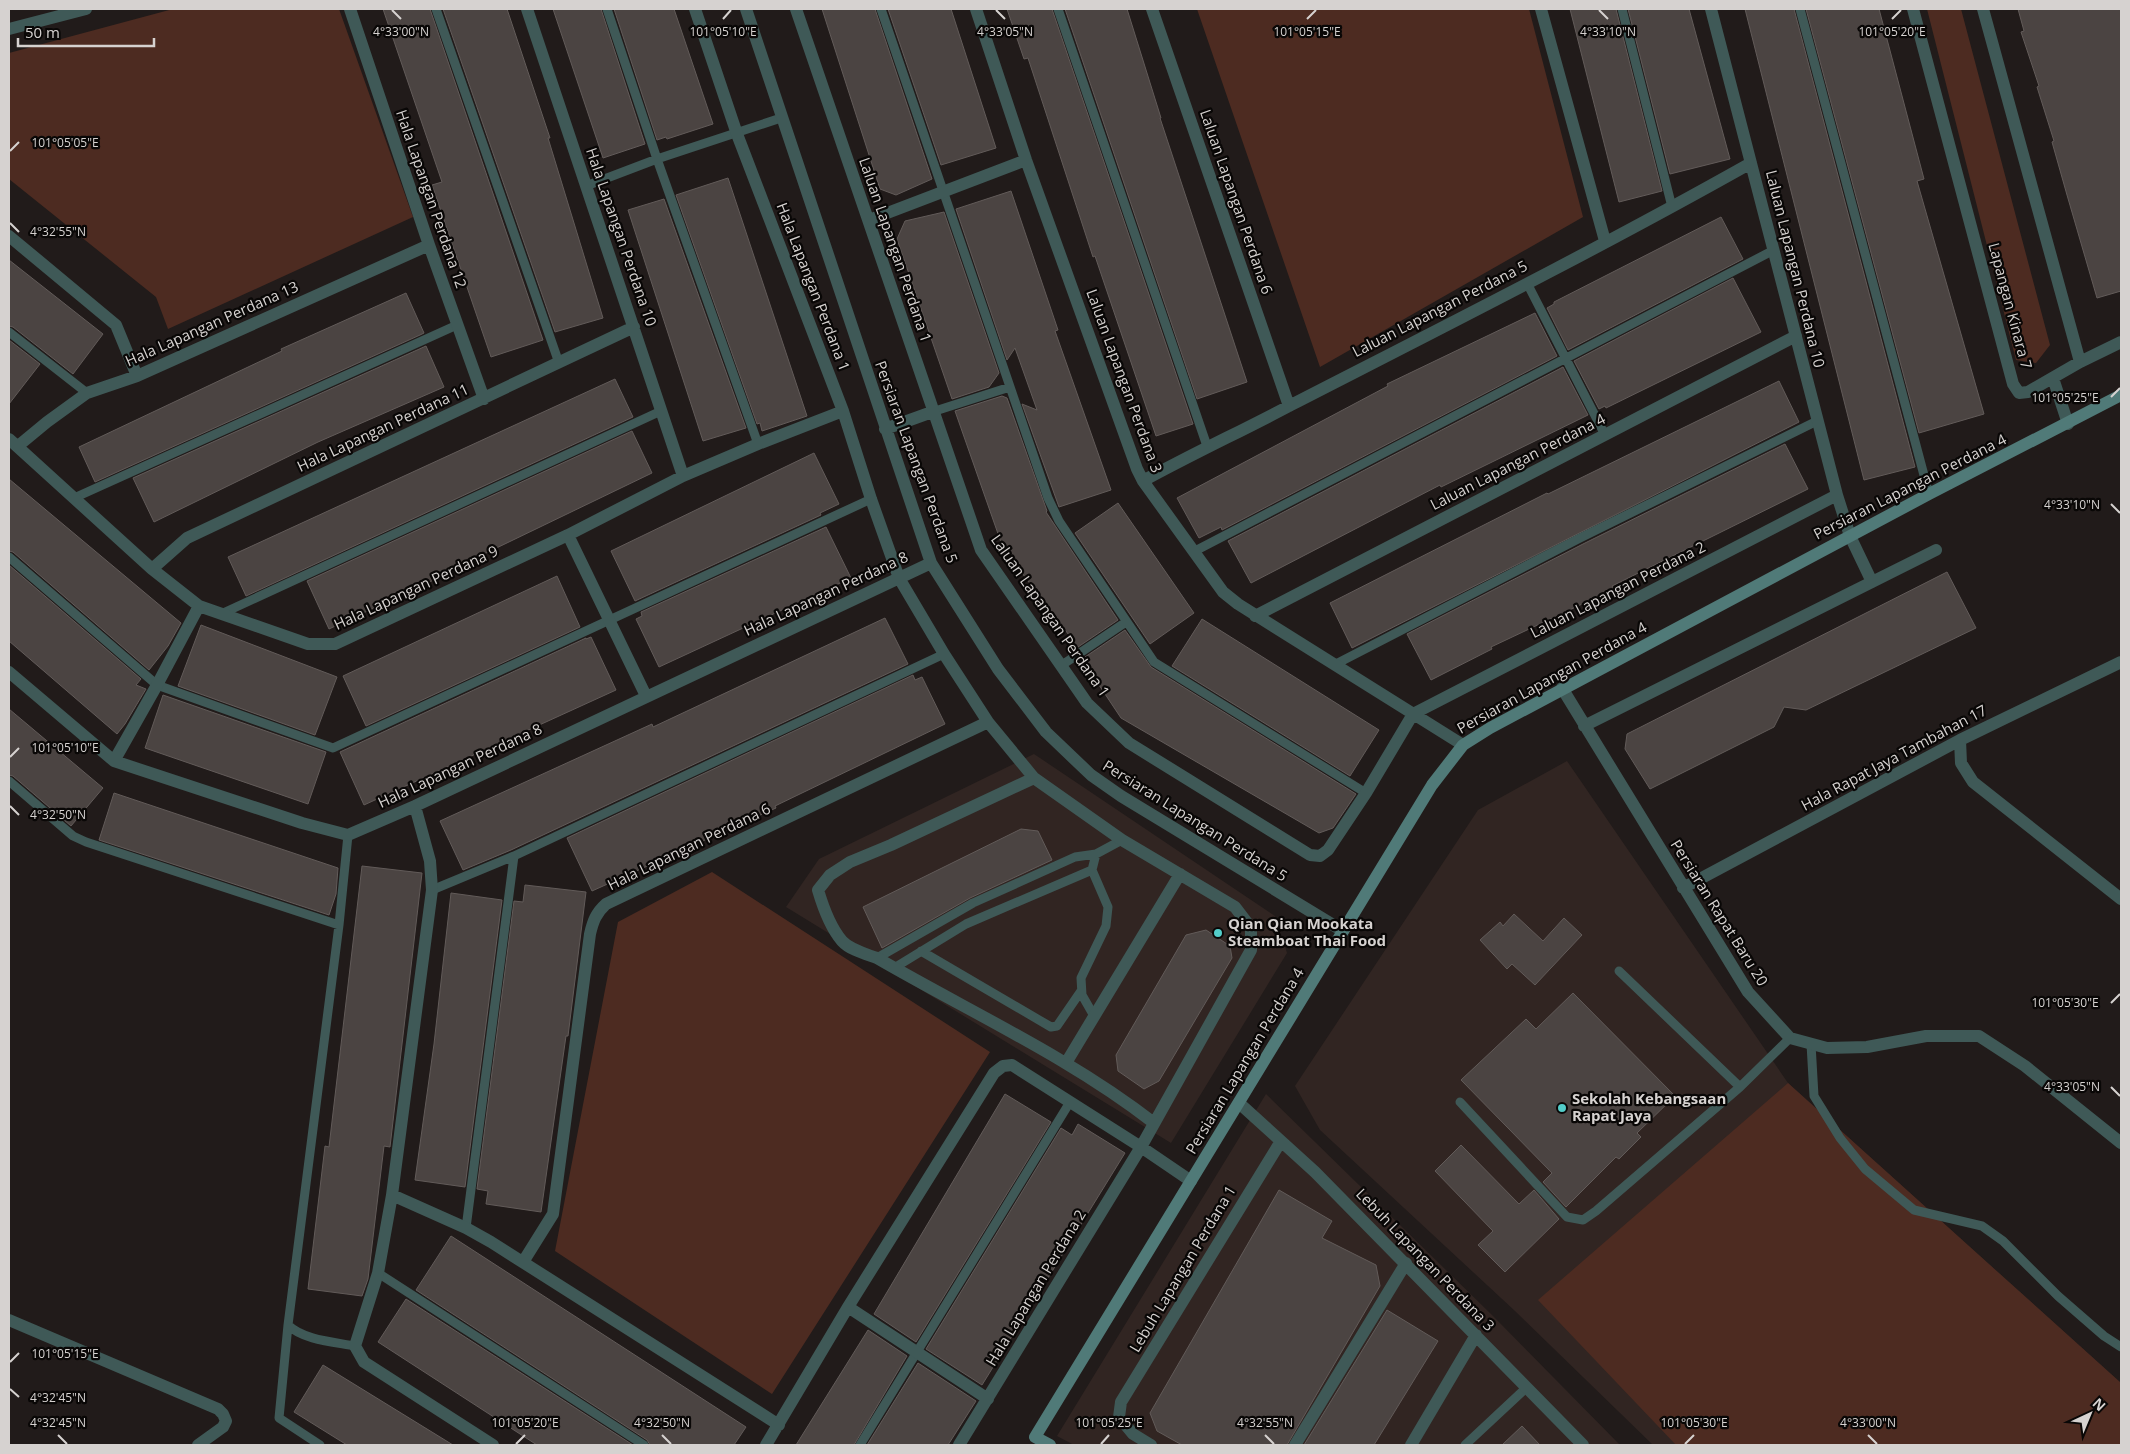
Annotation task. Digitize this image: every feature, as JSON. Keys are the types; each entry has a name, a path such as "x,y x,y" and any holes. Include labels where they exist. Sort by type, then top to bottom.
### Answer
{"street":[{"path":"9,29 86,9"},
{"name":"Hala Lapangan Perdana 12","path":"350,9 428,245 484,399"},
{"name":"Hala Lapangan Perdana 10","path":"527,9 683,476"},
{"name":"Hala Lapangan Perdana 1","path":"694,9 737,134 843,412 899,578 944,654 988,722 1034,778 1122,840"},
{"name":"Persiaran Lapangan Perdana 5","path":"746,9 885,429 932,563 998,669 1046,732 1091,775 1121,796 1343,931"},
{"name":"Laluan Lapangan Perdana 1","path":"796,9 869,220 932,412 981,550 1088,703 1129,743 1310,855 1320,856 1328,850 1366,793 1413,714"},
{"name":"Laluan Lapangan Perdana 3","path":"976,9 1026,160 1143,481 1192,552 1223,592 1255,616 1463,745"},
{"name":"Laluan Lapangan Perdana 6","path":"1152,9 1289,406"},
{"path":"1541,9 1605,241"},
{"name":"Laluan Lapangan Perdana 10","path":"1711,9 1837,495 1850,536 1872,582"},
{"name":"Lapangan Kinara 7","path":"1913,9 2014,384 2019,393 2028,392 2080,362 2121,342"},
{"path":"1983,9 2080,362"},
{"path":"869,220 1026,160"},
{"name":"Laluan Lapangan Perdana 5","path":"1143,481 1207,446 1289,406 1527,283 1751,163"},
{"path":"9,236 116,325 137,376"},
{"name":"Hala Lapangan Perdana 13","path":"13,442 47,422 87,393 137,376 428,245"},
{"name":"Hala Lapangan Perdana 11","path":"152,569 187,538 634,327"},
{"name":"Laluan Lapangan Perdana 4","path":"1255,616 1796,336"},
{"path":"2053,378 2068,424"},
{"name":"Persiaran Lapangan Perdana 4","path":"1033,1441 1432,785 1463,745 1562,688 2121,395"},
{"name":"Hala Lapangan Perdana 9","path":"13,442 152,569 198,606 308,644 335,644 568,536 683,476 758,444 843,412"},
{"path":"885,429 932,412"},
{"name":"Laluan Lapangan Perdana 2","path":"1413,714 1837,495"},
{"path":"568,536 646,696"},
{"path":"1584,726 1936,550"},
{"name":"Hala Lapangan Perdana 8","path":"348,835 415,806 932,563"},
{"path":"114,761 157,685 198,606"},
{"name":"Hala Rapat Jaya Tambahan 17","path":"1684,888 1960,740 2121,662"},
{"path":"9,672 114,761 302,823 348,835"},
{"name":"Persiaran Rapat Baru 20","path":"1562,688 1748,992 1790,1038"},
{"name":"Hala Lapangan Perdana 6","path":"523,1262 553,1214 590,934 593,920 599,910 606,904 988,722"},
{"path":"1960,740 1961,763 1973,782 2121,900"},
{"path":"1034,778 891,845 850,862 830,875 818,890 824,910 842,941 861,952 878,958 1066,1063 1154,1123"},
{"path":"415,806 430,861 432,890 392,1195 378,1273 354,1346 364,1362 493,1445"},
{"name":"Hala Lapangan Perdana 2","path":"959,1445 1141,1147 1251,950 1251,928 1235,907 1122,840"},
{"path":"1066,1063 1180,874"},
{"path":"1790,1038 1827,1048 1867,1047 1926,1036 1979,1036 2025,1066 2121,1144"},
{"path":"766,1445 848,1307 994,1073 1003,1066 1012,1065 1191,1181"},
{"name":"Lebuh Lapangan Perdana 3","path":"1239,1103 1315,1172 1583,1445"},
{"name":"Lebuh Lapangan Perdana 1","path":"1151,1445 1133,1434 1119,1417 1121,1402 1281,1141"},
{"path":"392,1195 466,1228 523,1262 779,1425"},
{"path":"1294,1445 1406,1263"},
{"path":"848,1307 988,1399"},
{"path":"9,1320 218,1409 226,1421 223,1427 198,1445"},
{"path":"1410,1445 1476,1335"},
{"path":"1033,1441 1050,1445"}],"lane":[{"path":"436,9 560,363"},
{"path":"607,9 657,159 758,444"},
{"path":"881,9 1048,498 1059,521 1154,662 1366,793"},
{"path":"1058,9 1207,446"},
{"path":"1622,9 1672,207"},
{"path":"1800,9 1929,494"},
{"path":"586,186 657,159 781,118"},
{"path":"1192,552 1774,250"},
{"path":"1527,283 1606,435"},
{"path":"74,498 457,325"},
{"path":"9,332 87,393"},
{"path":"932,412 1010,387"},
{"path":"220,614 661,411"},
{"path":"1334,665 1580,538 1817,421"},
{"path":"9,557 157,685 332,748 871,499"},
{"path":"1062,665 1126,622"},
{"path":"432,890 514,856 944,654"},
{"path":"9,781 72,836 339,924"},
{"path":"320,1445 279,1418 288,1325 339,924 348,835"},
{"path":"878,958 973,903 1075,857 1096,854 1122,840"},
{"path":"1094,1016 1082,995 1081,978 1106,926 1108,907 1092,870 1096,854"},
{"path":"466,1228 514,856"},
{"path":"894,968 966,924 1092,870"},
{"path":"921,951 1050,1027 1057,1026 1081,991"},
{"path":"1619,971 1740,1087"},
{"path":"1460,1102 1567,1216 1583,1220 1596,1211 1740,1087 1790,1038"},
{"path":"1811,1044 1814,1096 1840,1138 1865,1169 1914,1210 1982,1226 2003,1241 2058,1296 2104,1336 2121,1347"},
{"path":"860,1445 1070,1102"},
{"path":"378,1273 644,1445"},
{"path":"288,1325 294,1331 354,1346"},
{"path":"1465,1445 1526,1388"}],"shaded area":[{"path":"173,9 339,9 413,217 168,329 156,297 9,179 9,53"},
{"path":"1197,9 1529,9 1583,217 1320,367"},
{"path":"1927,9 1961,9 2050,345 2036,363 2016,360"},
{"path":"1034,754 1275,916 1287,953 1171,1143 786,907 819,859"},
{"name":"Sekolah Kebangsaan Rapat Jaya","path":"1567,761 1788,1083 2121,1383 2121,1445 1653,1445 1515,1311 1320,1130 1295,1086 1478,810"},
{"path":"712,872 990,1052 772,1394 555,1251 618,922"},
{"path":"1788,1083 2121,1383 2121,1445 1676,1445 1538,1300"},
{"path":"1266,1094 1492,1315 1620,1445 1074,1445 1057,1436"}],"building":[{"path":"383,9 430,9 543,340 491,357 432,185 442,182"},
{"path":"443,9 507,9 550,138 548,138 603,318 555,332"},
{"path":"553,9 601,9 645,144 603,158"},
{"path":"614,9 674,9 713,124 667,139 666,137 657,140"},
{"path":"822,9 875,9 932,179 896,195 880,189"},
{"path":"888,9 951,9 996,148 941,165"},
{"path":"1007,9 1052,9 1193,424 1156,436 1095,256 1093,257 1028,58 1024,59"},
{"path":"1065,9 1127,9 1160,118 1247,382 1197,399"},
{"path":"1570,9 1616,9 1662,191 1619,202"},
{"path":"1628,9 1689,9 1730,159 1670,174"},
{"path":"1745,9 1794,9 1915,467 1864,480"},
{"path":"1806,9 1879,9 1924,179 1917,181 1984,414 1919,433"},
{"path":"2018,9 2121,9 2121,291 2097,298 2052,142 2054,141 2037,87 2039,86 2021,32 2024,31"},
{"path":"728,178 807,416 762,431 760,423 757,424 676,195"},
{"path":"1011,191 1058,330 1055,331 1111,490 1059,507 1022,404 1037,410 1015,348 1007,360 956,209"},
{"path":"664,199 746,428 703,441 628,210"},
{"path":"944,212 999,373 989,387 952,399 897,239 905,221"},
{"path":"1721,217 1743,259 1568,350 1547,308 1554,304 1554,302"},
{"path":"9,260 103,334 73,374 13,327 9,326"},
{"path":"1733,278 1761,332 1606,408 1605,406 1599,409 1574,361"},
{"path":"406,293 424,333 95,482 79,447 282,351 281,349"},
{"path":"1535,313 1557,356 1222,530 1221,527 1199,538 1177,498 1388,386 1387,384"},
{"path":"9,340 40,364 9,404"},
{"path":"426,346 444,387 318,442 154,522 133,478"},
{"path":"1563,367 1588,415 1441,487 1440,485 1251,583 1228,541"},
{"path":"615,379 633,417 246,596 228,557"},
{"path":"1779,381 1799,422 1352,648 1330,603 1547,493"},
{"path":"1002,396 1007,398 1046,512 1118,620 1078,647 1003,548 955,411"},
{"path":"632,431 652,473 484,554 485,556 329,629 307,581"},
{"path":"1785,444 1808,489 1612,586 1614,589 1491,647 1492,649 1431,680 1407,634"},
{"path":"814,453 839,504 820,513 821,515 635,601 611,551"},
{"path":"9,479 181,623 168,646 149,670 13,552 9,551"},
{"path":"1118,503 1194,613 1150,644 1075,533"},
{"path":"826,527 851,578 659,667 636,619 642,616 641,612"},
{"path":"9,565 141,679 136,685 146,689 117,734 9,641"},
{"path":"1947,572 1976,628 1806,710 1784,707 1774,727 1650,789 1625,749 1627,734"},
{"path":"557,576 580,627 366,726 343,676"},
{"path":"885,618 908,664 511,850 463,870 440,821 652,724 653,727"},
{"path":"1202,619 1379,730 1350,776 1172,666"},
{"path":"201,625 337,677 315,735 178,686"},
{"path":"1125,630 1151,667 1356,794 1333,828 1319,833 1121,718 1085,664 1089,662 1085,657"},
{"path":"591,637 616,690 364,805 340,752"},
{"path":"913,675 915,680 922,677 945,724 775,806 776,808 592,891 567,838"},
{"path":"163,695 326,752 308,804 145,748"},
{"path":"9,709 103,788 71,826 13,776 9,775"},
{"path":"114,793 338,868 336,894 329,915 99,840"},
{"path":"1021,829 1038,831 1052,860 970,898 882,948 863,907"},
{"path":"362,866 422,873 390,1147 384,1146 368,1279 362,1296 308,1289 325,1146 329,1147"},
{"path":"525,885 586,892 568,1036 566,1036 541,1212 486,1204 488,1191 477,1189 514,901 523,902"},
{"path":"451,893 502,900 465,1187 415,1180 434,1044"},
{"path":"1514,914 1543,941 1564,918 1582,935 1535,985 1512,964 1507,969 1480,940 1500,922 1503,926"},
{"path":"1206,930 1230,946 1232,958 1159,1081 1144,1089 1118,1071 1116,1055 1186,935"},
{"path":"1573,993 1675,1096 1637,1133 1641,1137 1619,1159 1616,1157 1566,1207 1543,1182 1552,1173 1461,1080 1526,1019 1536,1029"},
{"path":"1005,1094 1051,1122 916,1342 874,1314"},
{"path":"1078,1124 1125,1153 982,1385 926,1349 1061,1128 1072,1135"},
{"path":"1461,1145 1519,1204 1534,1190 1559,1219 1505,1272 1478,1245 1493,1231 1435,1171"},
{"path":"1279,1190 1332,1221 1322,1238 1376,1265 1380,1286 1287,1445 1182,1445 1157,1431 1150,1413"},
{"path":"451,1236 746,1427 734,1445 650,1445 647,1440 416,1290"},
{"path":"406,1299 633,1445 537,1445 378,1342"},
{"path":"1387,1310 1438,1341 1374,1445 1304,1445"},
{"path":"868,1330 907,1356 854,1445 796,1445"},
{"path":"918,1363 976,1401 948,1445 867,1445"},
{"path":"323,1365 453,1445 347,1445 294,1412"},
{"path":"1522,1426 1540,1445 1502,1445"}],"place":[{"name":"Qian Qian Mookata Steamboat Thai Food","path":"1218,933"},
{"name":"Sekolah Kebangsaan Rapat Jaya","path":"1562,1108"}]}
